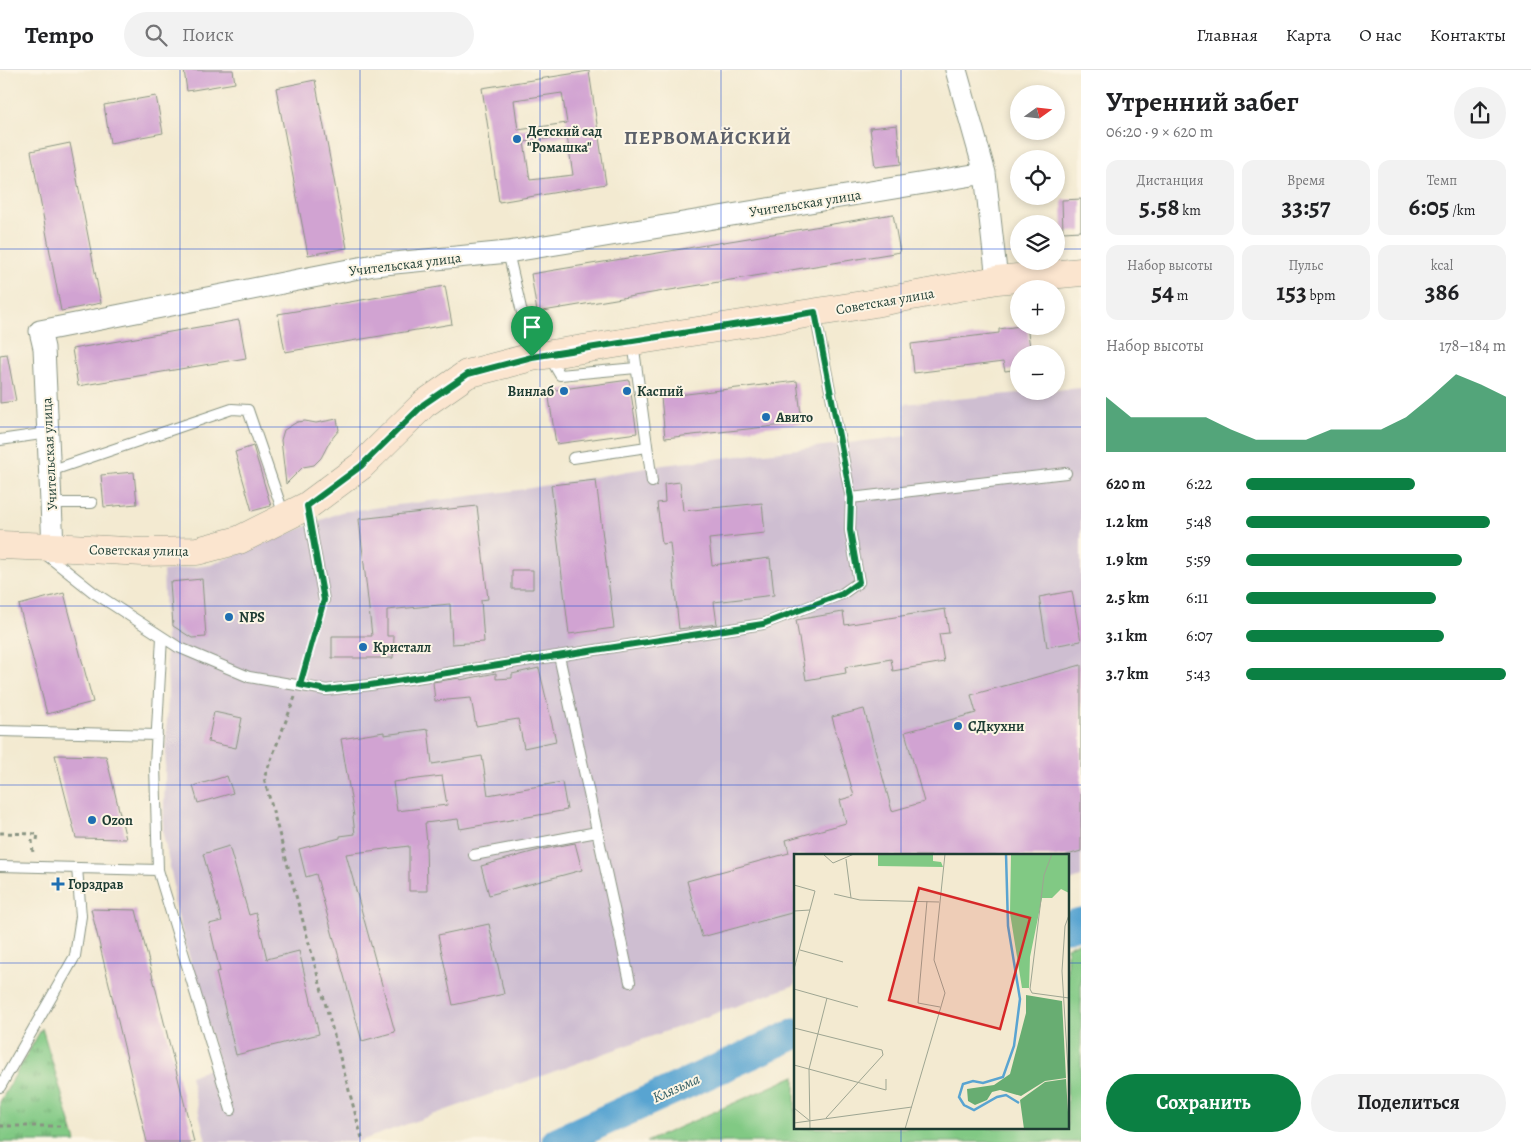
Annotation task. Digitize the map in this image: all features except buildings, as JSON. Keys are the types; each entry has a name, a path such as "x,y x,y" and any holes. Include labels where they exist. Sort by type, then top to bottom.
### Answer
{"main road":[{"name":"Советская улица","path":"0,545 143,552 197,551 239,540 296,511 361,466 424,404 468,374 540,356 869,304 997,280 1081,272"}],"street":[{"path":"956,70 985,173 997,280"},
{"name":"Учительская улица","path":"44,546 51,503 44,348 40,330 374,265 508,252 985,173"}],"lane":[{"path":"508,252 540,356 560,375 636,368"},
{"path":"44,546 93,592 178,647 249,677 326,690 370,685 763,624 842,594 859,582 850,530 851,498 815,312"},
{"path":"633,341 652,482"},
{"path":"50,471 232,410 248,410 296,511 324,600"},
{"path":"0,440 48,433"},
{"path":"573,458 647,447"},
{"path":"851,498 1066,473"},
{"path":"51,503 92,503"},
{"path":"162,637 155,765 158,870 231,1110"},
{"path":"559,656 630,982"},
{"path":"0,730 157,735"},
{"path":"474,855 597,832"},
{"path":"0,866 158,870"},
{"path":"0,1087 75,956 80,916 77,868"}],"path":[{"path":"324,600 300,685 264,778 363,1142"},
{"path":"0,832 38,834 37,840"},
{"path":"32,840 32,856"},
{"path":"0,1126 65,1126"}],"shaded area":[{"path":"1081,388 1081,877 1068,882 1068,854 794,854 794,985 357,1142 206,1142 190,1076 219,1065 173,898 174,886 163,834 168,690 163,571 211,565 341,512 519,490 663,465 907,436 904,404 1010,394 1010,400 1065,400 1065,389"}],"green space":[{"path":"1081,942 1081,1142 646,1142 794,1076 794,1130 1068,1130 1068,947"},
{"path":"42,1028 76,1142 0,1142 0,1102"}],"waterway":[{"name":"Клязьма","path":"1068,927 1081,923"},
{"name":"Клязьма","path":"557,1142 794,1034"}],"place":[{"name":"Детский сад \"Ромашка\"","path":"517,139"},
{"name":"Винлаб","path":"564,391"},
{"name":"Каспий","path":"627,391"},
{"name":"Авито","path":"766,417"},
{"name":"NPS","path":"229,617"},
{"name":"Кристалл","path":"363,647"},
{"name":"СДкухни","path":"958,726"},
{"name":"Ozon","path":"92,820"},
{"name":"Горздрав","path":"58,884"}],"district":[{"name":"ПЕРВОМАЙСКИЙ","path":"708,137"}],"route":[{"path":"815,312 851,498 850,530 859,582 842,594 763,624 370,685 326,690 300,685 324,600 307,506 361,466 424,404 468,374 532,357 815,312"}]}
